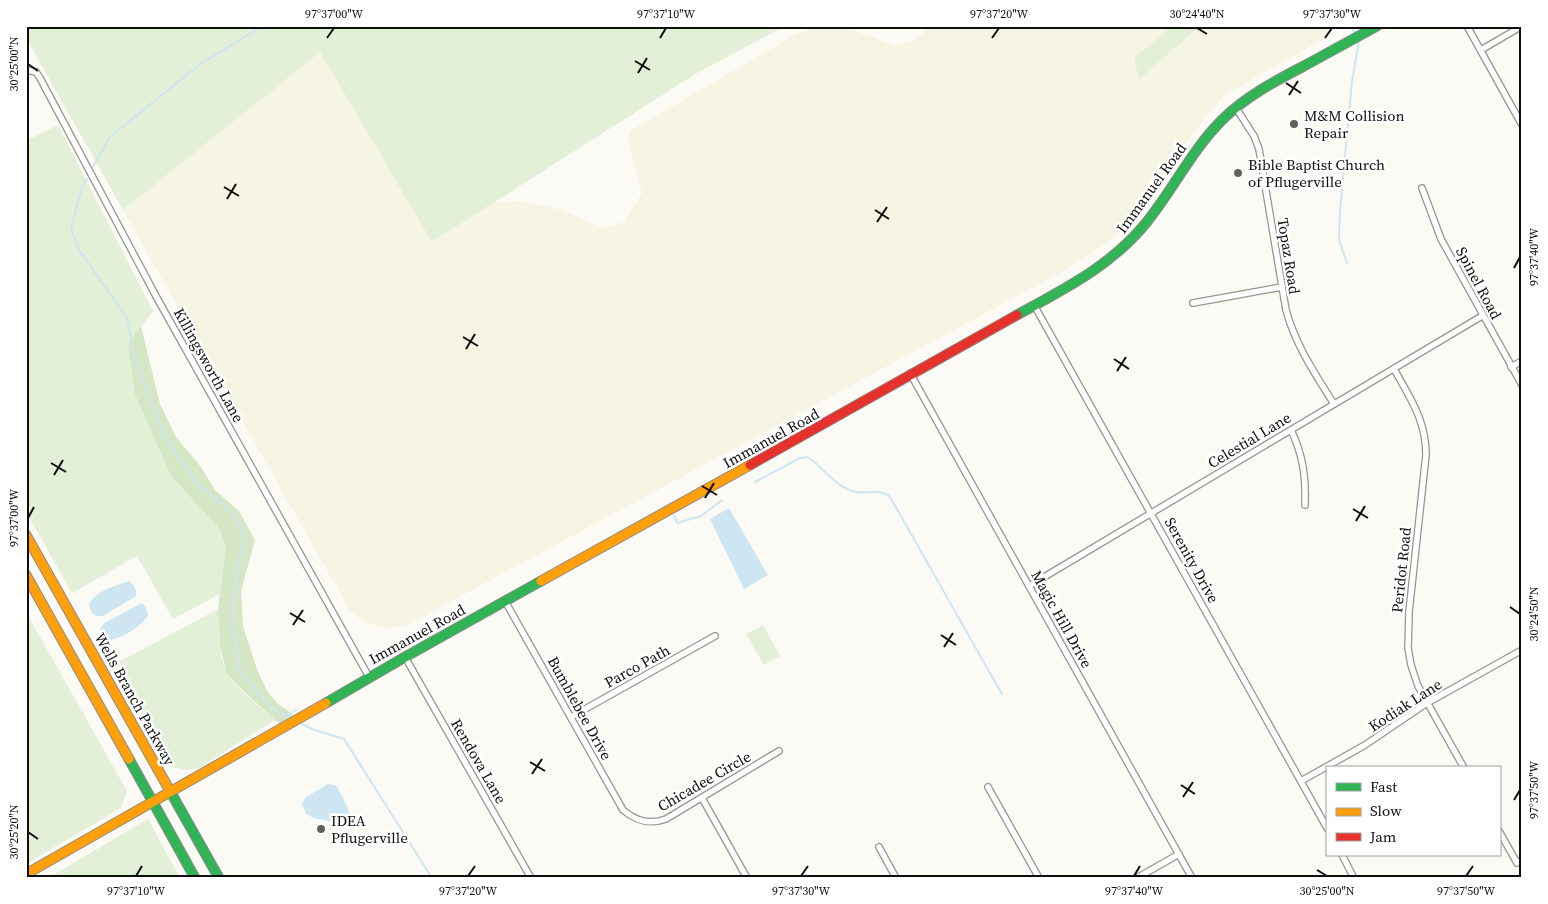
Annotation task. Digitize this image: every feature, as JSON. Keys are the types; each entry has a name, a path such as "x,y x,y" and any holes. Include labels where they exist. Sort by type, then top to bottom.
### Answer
{"street":[{"name":"Immanuel Road","path":"26,874 288,726 405,656 847,412 910,373 1088,274 1126,246 1150,217 1198,148 1222,120 1274,82 1377,26"},
{"path":"1467,26 1522,125"},
{"path":"1481,50 1522,26"},
{"name":"Killingsworth Lane","path":"26,70 36,72 40,78 157,298 369,677"},
{"name":"Topaz Road","path":"1236,108 1254,136 1259,150 1290,327 1334,404"},
{"name":"Spinel Road","path":"1422,188 1441,239 1522,386"},
{"path":"1194,302 1282,287"},
{"name":"Serenity Drive","path":"1034,305 1326,826"},
{"name":"Celestial Lane","path":"1030,586 1482,316"},
{"path":"1512,367 1522,361"},
{"name":"Peridot Road","path":"1394,369 1418,413 1426,440 1407,632 1408,648 1418,686 1463,766"},
{"name":"Magic Hill Drive","path":"910,373 1192,878"},
{"path":"1291,430 1304,468 1306,482 1305,505"},
{"name":"Wells Branch Parkway","path":"26,535 219,878"},
{"path":"26,575 195,878"},
{"name":"Bumblebee Drive","path":"505,601 624,810 630,816 640,821"},
{"name":"Parco Path","path":"571,717 715,636"},
{"name":"Kodiak Lane","path":"1328,766 1365,745 1427,703 1522,650"},
{"name":"Rendova Lane","path":"405,656 531,878"},
{"name":"Chicadee Circle","path":"640,821 657,822 666,820 779,751"},
{"name":"Kodiak Lane","path":"1301,781 1326,767"},
{"path":"988,787 1039,878"},
{"path":"702,798 747,878"},
{"path":"1500,832 1519,861"},
{"path":"879,847 896,878"},
{"path":"1137,878 1179,854"},
{"path":"1343,856 1354,878"}],"shaded area":[{"path":"817,26 845,28 896,46 916,39 931,26 1172,26 1134,58 1140,78 1200,26 1327,26 1330,35 1223,96 1184,145 1126,227 1101,247 1058,274 405,626 384,628 364,622 350,611 123,210 321,51 433,242 495,202 522,201 562,210 603,228 624,222 642,193 628,139 630,131 793,36"}],"green space":[{"path":"26,26 785,26 697,73 432,242 320,52 123,210 26,38"},
{"path":"1172,26 1200,26 1139,79 1134,58"},
{"path":"58,125 153,311 128,344 171,476 219,528 226,548 220,594 173,619 137,556 72,593 26,512 26,141"},
{"path":"141,326 160,404 176,437 201,467 215,490 239,511 255,540 241,591 243,626 257,669 267,691 278,704 294,715 281,724 236,684 226,672 220,645 218,609 226,548 219,528 171,476 135,394 128,344"},
{"path":"218,609 221,649 224,665 229,677 275,720 199,768 186,770 171,767 113,665"},
{"path":"26,612 127,791 121,808 26,864"},
{"path":"763,625 780,656 764,665 746,634"},
{"path":"148,819 180,878 48,878"}],"water":[{"path":"729,508 768,575 744,589 710,519"},
{"path":"129,581 135,588 136,596 103,616 96,616 92,613 89,605 96,596"},
{"path":"142,603 146,608 148,616 141,624 116,639 111,640 105,637 100,629 104,623"},
{"path":"328,784 335,785 338,788 352,817 351,822 346,825 314,818 306,814 302,804 306,797"}],"waterway":[{"path":"93,167 110,137 199,65 262,26"},
{"path":"1350,26 1355,33"},
{"path":"1347,263 1339,240 1340,211 1352,81 1359,41"},
{"path":"87,179 82,187 71,229 79,250 127,318 135,359 164,436 199,486 228,508 246,535 237,568 233,604 234,633 240,671 272,708 292,719"},
{"path":"755,482 800,458 807,457 846,489 862,493 877,492 890,497 1002,694"},
{"path":"674,516 677,523 701,516 722,500"},
{"path":"287,715 296,710"},
{"path":"299,722 312,729 344,739 432,878"}],"traffic: fast":[{"path":"1017,315 1086,275 1118,252 1146,223 1211,132 1240,104 1271,84 1377,26"},
{"path":"326,703 541,581"},
{"path":"129,759 195,878"},
{"path":"170,791 219,878"}],"traffic: slow":[{"path":"541,581 750,465"},
{"path":"26,535 170,791"},
{"path":"26,575 129,759"},
{"path":"26,874 326,703"}],"traffic: jam":[{"path":"750,465 1017,315"}],"place":[{"name":"M&M Collision Repair","path":"1294,124"},
{"name":"Bible Baptist Church of Pflugerville","path":"1238,173"},
{"name":"IDEA Pflugerville","path":"321,829"}]}
